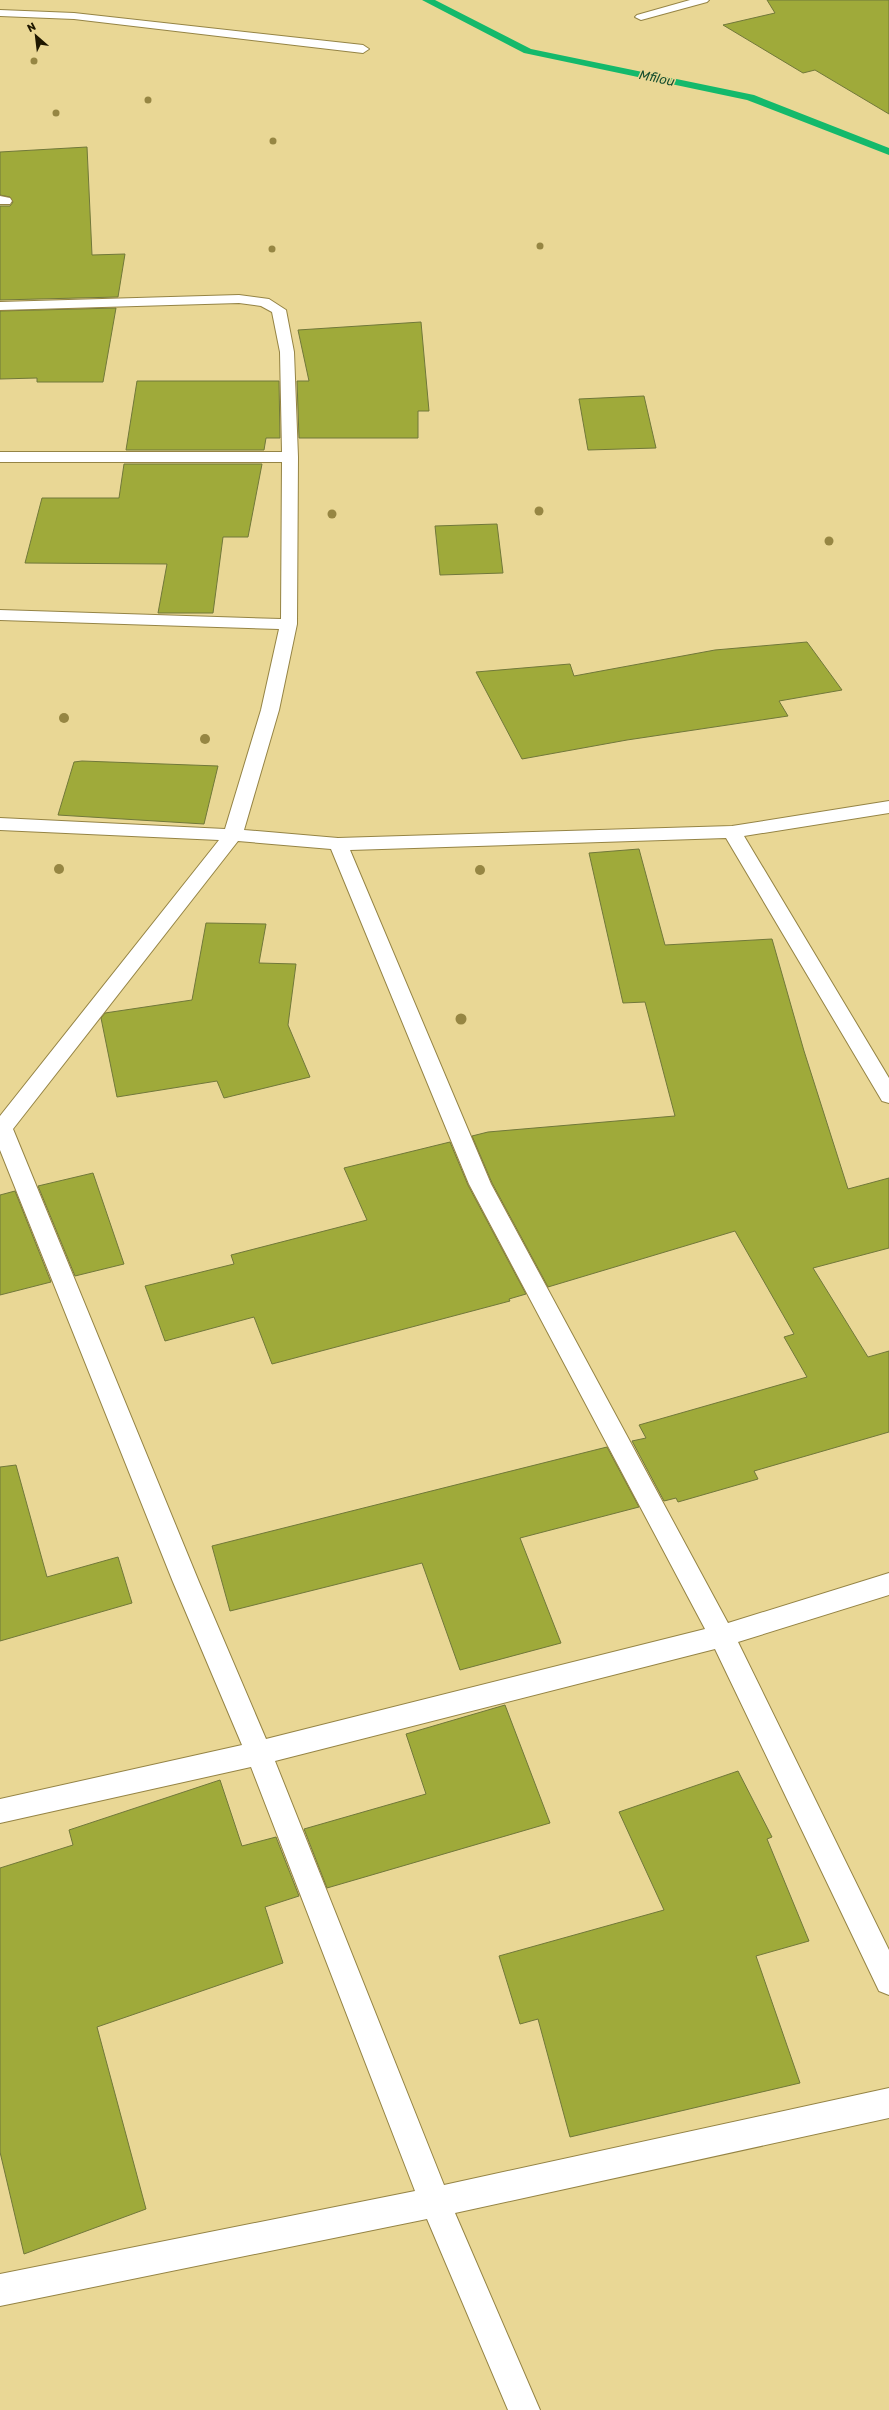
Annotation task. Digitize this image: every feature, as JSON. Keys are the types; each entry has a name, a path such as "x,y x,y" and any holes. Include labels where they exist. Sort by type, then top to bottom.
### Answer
{"street":[{"path":"641,17 703,0"},
{"path":"0,13 74,16 363,49"},
{"path":"0,306 239,299 264,302 279,310 287,352 290,457 289,624 270,710 233,835 1,1129 186,1582 259,1753 435,2202 524,2410"},
{"path":"0,458 290,457"},
{"path":"0,615 289,624"},
{"path":"0,824 233,835 338,844 732,832 889,807"},
{"path":"732,832 889,1096"},
{"path":"338,844 480,1184 722,1636 889,1981"},
{"path":"0,1811 259,1753 722,1636 889,1584"},
{"path":"0,2290 435,2202 889,2103"}],"building":[{"path":"767,0 889,0 889,114 815,70 803,73 723,25 775,13"},
{"path":"87,147 92,255 125,254 118,297 0,300 0,206 10,206 13,202 10,197 0,195 0,152"},
{"path":"116,308 103,382 37,382 37,378 0,379 0,311"},
{"path":"421,322 429,411 418,411 418,438 299,438 297,381 309,381 298,330"},
{"path":"137,381 279,381 280,438 266,438 264,450 126,450"},
{"path":"644,396 656,448 588,450 579,399"},
{"path":"124,464 262,464 248,537 223,537 213,613 158,613 167,564 25,563 42,498 119,498"},
{"path":"497,524 503,573 440,575 435,526"},
{"path":"807,642 842,690 779,701 788,716 627,740 522,759 476,672 570,664 574,676 715,650"},
{"path":"82,761 218,766 204,824 58,815 74,762"},
{"path":"639,849 665,945 772,939 804,1051 848,1189 889,1178 889,1248 813,1268 868,1357 889,1351 889,1432 754,1471 758,1479 678,1502 676,1498 664,1501 632,1441 646,1438 639,1425 807,1377 784,1337 794,1334 735,1231 548,1287 492,1183 472,1136 488,1132 675,1116 645,1002 623,1003 589,853"},
{"path":"206,923 266,924 259,963 296,964 288,1025 310,1077 224,1098 217,1081 117,1097 101,1018 105,1013 192,1000"},
{"path":"450,1142 468,1185 526,1294 509,1299 510,1301 272,1364 254,1317 165,1341 145,1286 234,1264 231,1255 367,1220 344,1168"},
{"path":"93,1173 124,1264 75,1276 38,1186"},
{"path":"15,1191 51,1282 0,1295 0,1195"},
{"path":"607,1447 639,1507 520,1538 561,1643 460,1670 422,1563 230,1611 212,1546"},
{"path":"16,1465 47,1577 118,1557 132,1603 0,1641 0,1467"},
{"path":"505,1705 550,1823 327,1888 304,1829 426,1794 406,1734"},
{"path":"738,1771 772,1837 767,1839 809,1941 756,1956 800,2083 570,2137 538,2019 520,2024 499,1956 664,1910 619,1812"},
{"path":"220,1780 242,1846 276,1837 299,1896 265,1907 283,1963 97,2027 146,2209 24,2254 0,2152 0,1868 73,1845 69,1830"}],"waterway":[{"name":"Mfilou","path":"427,0 528,51 750,97 889,152"}]}
